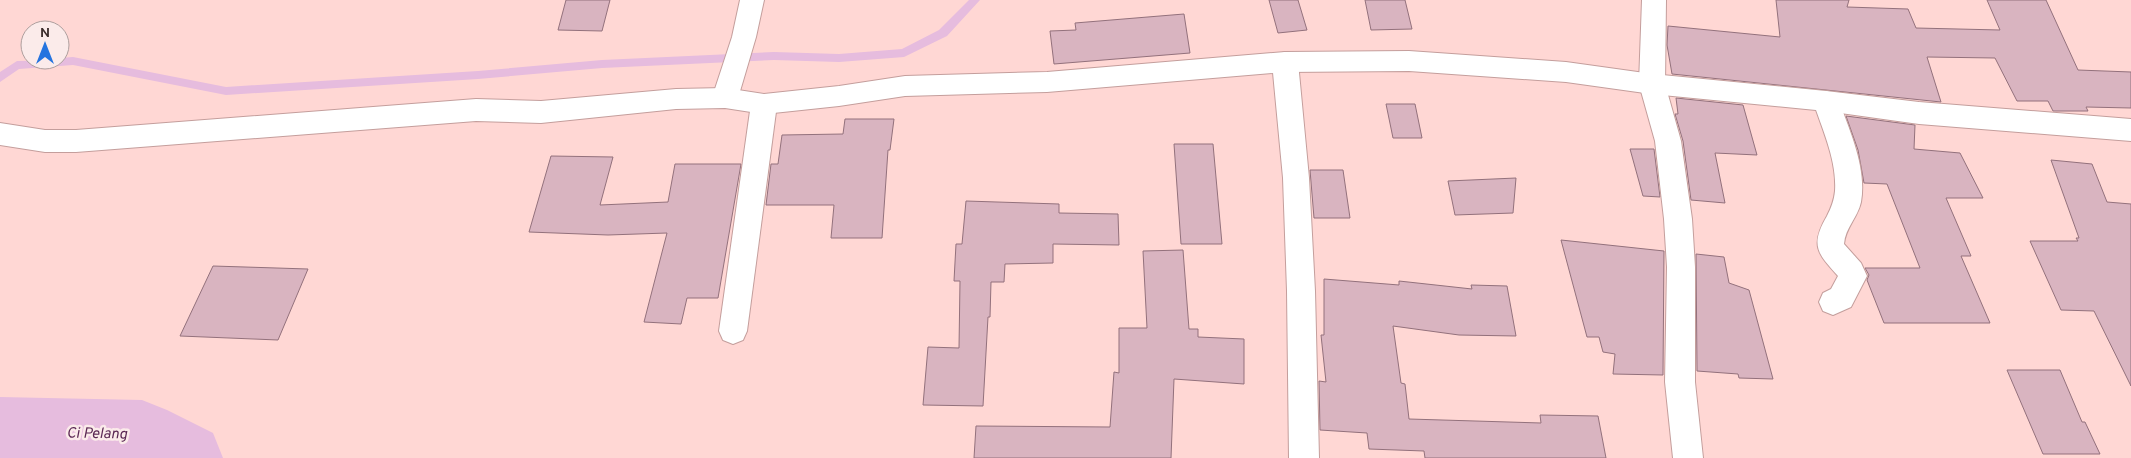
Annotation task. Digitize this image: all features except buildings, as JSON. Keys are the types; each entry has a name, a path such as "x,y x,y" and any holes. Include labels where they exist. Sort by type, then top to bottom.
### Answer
{"street":[{"path":"725,98 744,37 752,0"},
{"path":"1654,0 1652,84 1668,141 1678,219 1681,267 1680,382 1688,458"},
{"path":"0,134 45,141 76,141 476,110 542,112 676,99 725,98 764,104 839,96 905,86 1047,82 1285,62 1418,61 1557,72 1919,113 2131,130"},
{"path":"1285,62 1296,178 1301,290 1304,458"},
{"path":"1826,101 1845,159 1848,192 1845,207 1832,234 1830,245 1853,276 1841,298 1833,302"},
{"path":"733,331 764,104"}],"waterway":[{"path":"0,78 17,65 73,61 226,91 478,75 602,64 774,56 839,58 904,53 943,33 975,0"},
{"name":"Ci Pelang","path":"0,431 142,434 187,458"}]}
